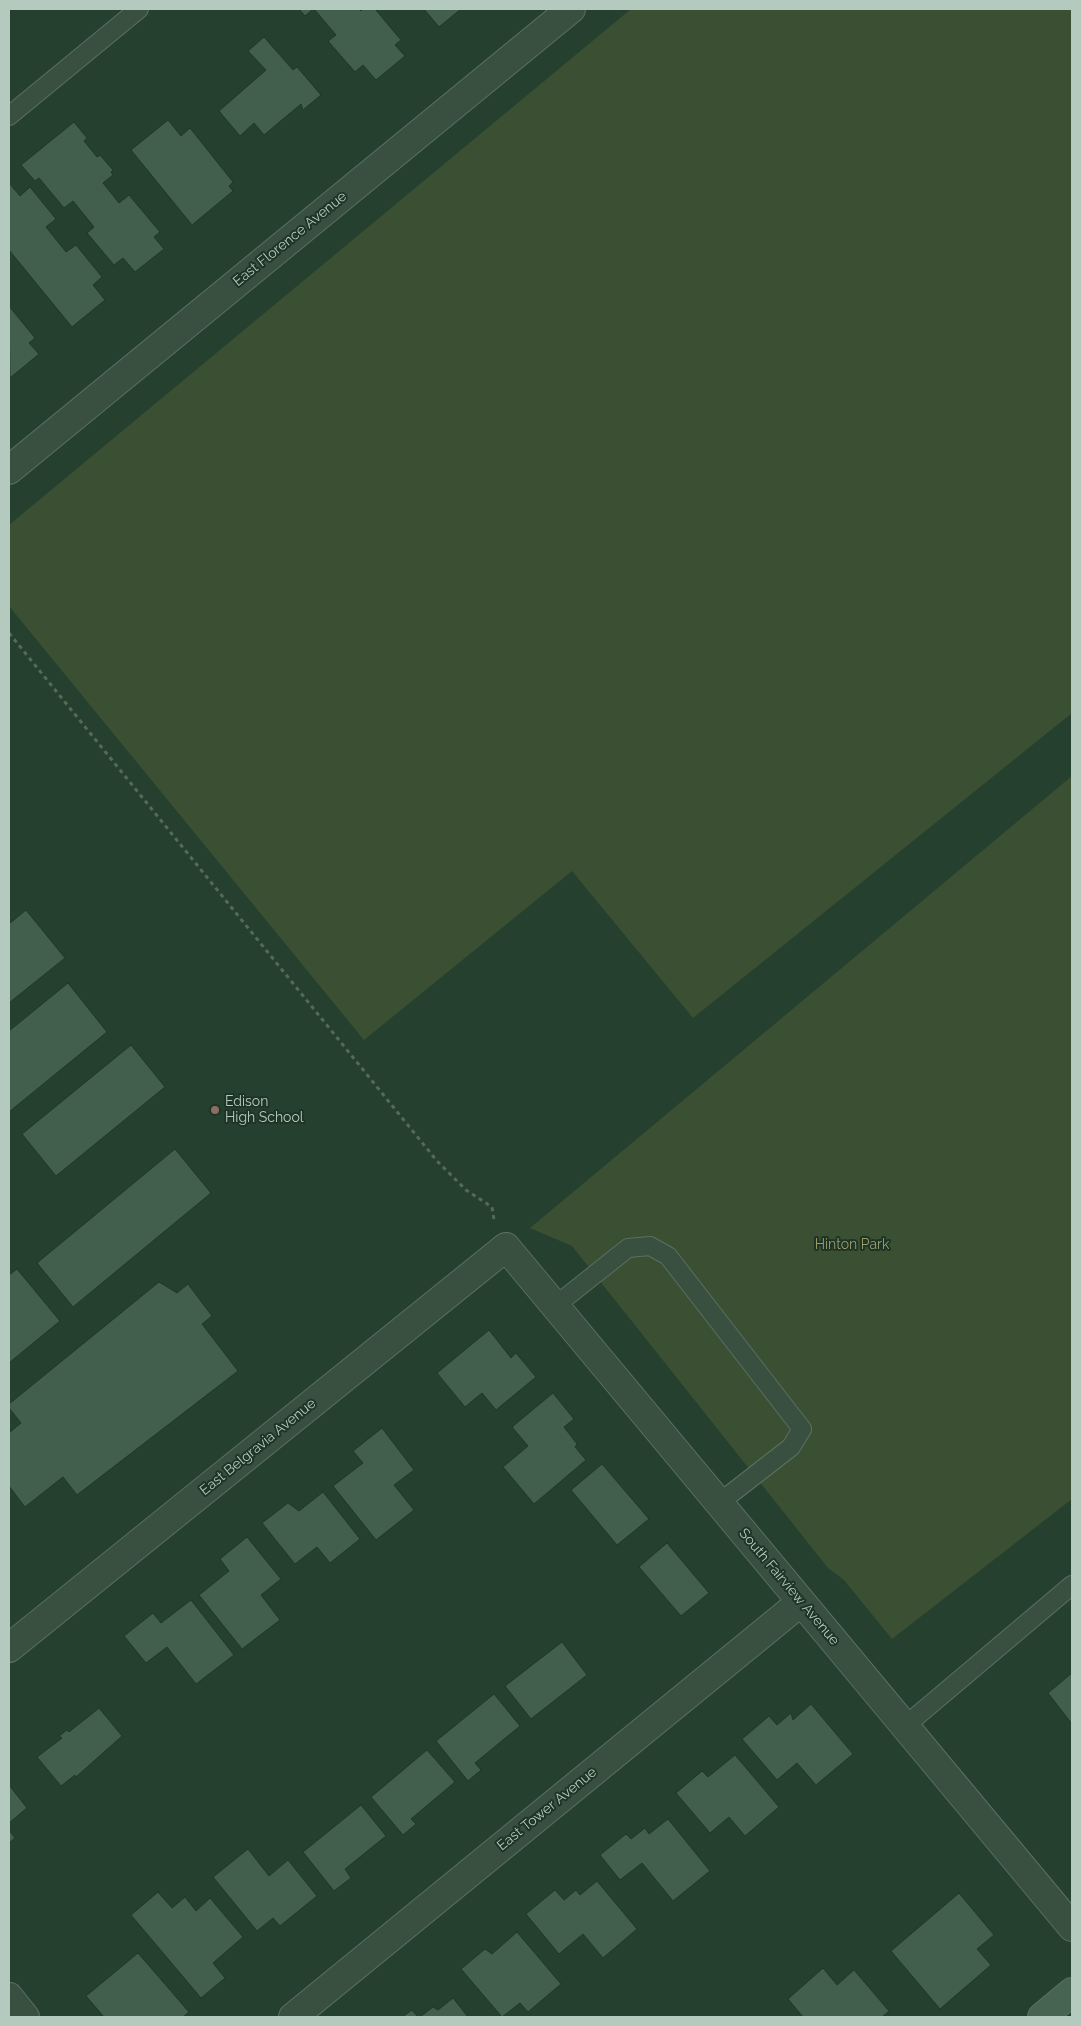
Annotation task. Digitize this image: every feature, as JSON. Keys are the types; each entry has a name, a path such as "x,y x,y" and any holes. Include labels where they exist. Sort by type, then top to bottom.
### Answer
{"street":[{"name":"East Florence Avenue","path":"9,470 572,9"},
{"name":"South Fairview Avenue","path":"500,1235 555,1306 1072,1927"},
{"name":"East Belgravia Avenue","path":"9,1648 500,1235"},
{"name":"East Tower Avenue","path":"293,2017 802,1602"},
{"path":"1042,2017 1072,1992"},
{"path":"9,1997 25,2017"}],"lane":[{"path":"9,116 138,9"},
{"path":"555,1306 628,1248 650,1246 668,1256 802,1429 791,1447 719,1502"},
{"path":"904,1726 1072,1585"}],"path":[{"path":"9,633 437,1162 466,1190 492,1207 500,1235"}],"green space":[{"path":"631,9 1072,9 1072,713 693,1018 572,871 364,1040 9,606 9,525"},
{"name":"Hinton Park","path":"1072,776 1072,1499 892,1639 844,1580 828,1568 572,1246 530,1228"}],"building":[{"path":"299,9 313,9 305,16"},
{"path":"314,9 359,9 361,11 363,9 375,9 401,40 395,45 405,56 376,80 363,65 355,72 328,41 336,35"},
{"path":"424,9 461,9 439,27"},
{"path":"264,37 293,70 297,67 321,95 303,110 301,104 264,135 254,123 240,136 219,111 266,70 248,51"},
{"path":"168,120 181,136 190,128 233,182 229,186 233,191 192,225 131,150"},
{"path":"74,122 87,138 84,141 97,157 100,155 113,170 111,172 113,175 103,183 119,203 129,195 160,232 154,237 164,249 135,272 123,258 114,265 87,233 94,227 73,201 64,208 39,178 35,181 21,165"},
{"path":"9,183 20,196 30,187 56,219 46,227 66,252 76,245 102,277 93,285 105,300 72,327 9,250"},
{"path":"9,306 35,338 29,343 39,354 10,378"},
{"path":"26,910 65,958 9,1003 9,924"},
{"path":"68,983 107,1032 9,1112 9,1031"},
{"path":"131,1045 165,1087 56,1176 22,1134"},
{"path":"175,1149 211,1193 73,1307 37,1263"},
{"path":"17,1269 60,1321 9,1363 9,1275"},
{"path":"159,1282 177,1293 188,1284 212,1316 202,1324 238,1371 77,1495 63,1477 25,1507 9,1486 9,1433 21,1423 9,1408 9,1404"},
{"path":"489,1330 511,1358 516,1353 536,1377 496,1410 482,1393 465,1407 437,1373"},
{"path":"553,1393 574,1419 564,1427 577,1444 575,1447 586,1460 534,1504 503,1467 528,1446 512,1427"},
{"path":"382,1428 414,1470 394,1485 414,1510 376,1540 333,1486 363,1463 353,1451"},
{"path":"602,1464 649,1519 617,1545 571,1490"},
{"path":"323,1492 360,1539 330,1563 317,1547 295,1564 262,1523 288,1503 299,1511"},
{"path":"247,1537 281,1579 261,1595 280,1620 242,1649 199,1595 229,1571 220,1559"},
{"path":"667,1543 709,1593 681,1616 639,1567"},
{"path":"191,1600 234,1655 196,1684 167,1647 146,1663 124,1636 153,1613 161,1623"},
{"path":"562,1642 587,1675 531,1719 505,1686"},
{"path":"1072,1673 1072,1724 1048,1693"},
{"path":"494,1694 520,1726 475,1763 481,1770 468,1781 436,1741"},
{"path":"811,1704 853,1754 816,1785 797,1763 777,1780 742,1739 769,1716 777,1725 791,1713 793,1720"},
{"path":"99,1708 122,1736 76,1777 75,1775 61,1786 37,1757 62,1738 59,1736 67,1730 69,1732"},
{"path":"427,1750 455,1782 411,1819 416,1824 403,1835 371,1797"},
{"path":"735,1755 779,1807 745,1836 729,1817 710,1833 676,1793 702,1771 708,1777"},
{"path":"9,1785 27,1808 9,1823"},
{"path":"361,1805 386,1836 345,1869 351,1878 334,1891 303,1852"},
{"path":"668,1819 710,1871 673,1901 642,1863 620,1880 600,1855 626,1834 631,1839 645,1828 649,1834"},
{"path":"9,1830 15,1838 9,1843"},
{"path":"248,1849 269,1876 288,1860 317,1896 280,1926 273,1918 257,1931 213,1877"},
{"path":"597,1881 637,1929 603,1958 583,1934 559,1954 526,1914 555,1890 564,1900 576,1890 580,1895"},
{"path":"158,1892 172,1908 185,1897 196,1911 210,1898 243,1937 213,1963 225,1978 201,1998 131,1915"},
{"path":"959,1893 994,1935 977,1949 991,1965 940,2009 891,1951"},
{"path":"517,1932 561,1984 528,2012 520,2003 502,2017 461,1969 485,1949 492,1954"},
{"path":"138,1953 189,2012 183,2017 104,2017 86,1996"},
{"path":"823,1968 837,1985 854,1970 889,2011 882,2017 803,2017 788,1999"},
{"path":"453,1998 468,2017 420,2017 433,2007 438,2010"},
{"path":"412,2010 418,2017 402,2017"}],"place":[{"name":"Edison High School","path":"215,1110"}]}
